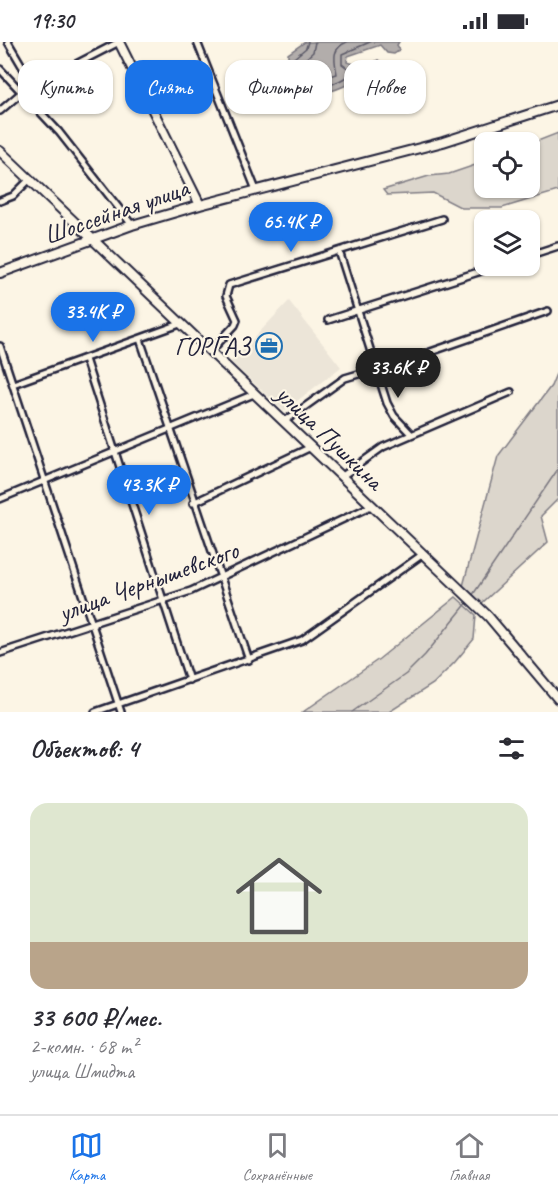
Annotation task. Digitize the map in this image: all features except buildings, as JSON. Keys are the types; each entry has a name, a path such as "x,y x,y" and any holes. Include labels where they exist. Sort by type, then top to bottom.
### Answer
{"main road":[{"path":"119,42 200,205"},
{"name":"Шоссейная улица","path":"0,273 132,225 256,190 443,142 558,105"},
{"name":"улица Пушкина","path":"0,151 488,616 557,695"}],"street":[{"path":"8,42 19,60"},
{"path":"85,60 119,42"},
{"path":"197,42 256,190"},
{"path":"0,69 18,88"},
{"path":"0,111 18,95"},
{"path":"42,114 59,132 132,225"},
{"path":"0,201 13,196 30,179"},
{"path":"210,352 237,320 226,296 229,285 442,219"},
{"path":"540,252 558,246"},
{"path":"339,251 375,370 394,416 411,434"},
{"path":"328,320 474,273"},
{"path":"285,421 345,378 375,370 548,311"},
{"path":"13,384 180,324"},
{"path":"140,339 168,429 249,660"},
{"path":"0,346 90,624 121,712"},
{"path":"86,359 165,599 189,680"},
{"path":"341,477 382,447 511,392"},
{"path":"0,499 254,394"},
{"path":"194,503 311,447"},
{"name":"улица Чернышевского","path":"0,653 220,579 371,506"},
{"path":"94,712 302,640 423,554"}],"shaded area":[{"path":"558,133 558,191 540,196 540,140"},
{"path":"474,165 474,198 535,198 502,208 462,208 433,193 387,195 383,190 429,176 449,174"},
{"name":"ГОРГАЗ","path":"289,301 341,367 284,411 231,362"},
{"path":"558,369 558,499 541,516 548,542 482,603 463,586 498,456 551,386"},
{"path":"456,597 476,615 474,639 433,684 389,712 303,712 379,659"}],"water":[{"path":"305,42 399,42 397,45 400,50 394,54 387,53 380,45 348,56 347,60 344,60 344,86 332,91 332,60 288,60 288,54"}],"waterway":[{"path":"472,596 558,469"},
{"path":"352,712 406,674 425,655 468,602"}],"place":[{"name":"ГОРГАЗ","path":"269,346"}]}
